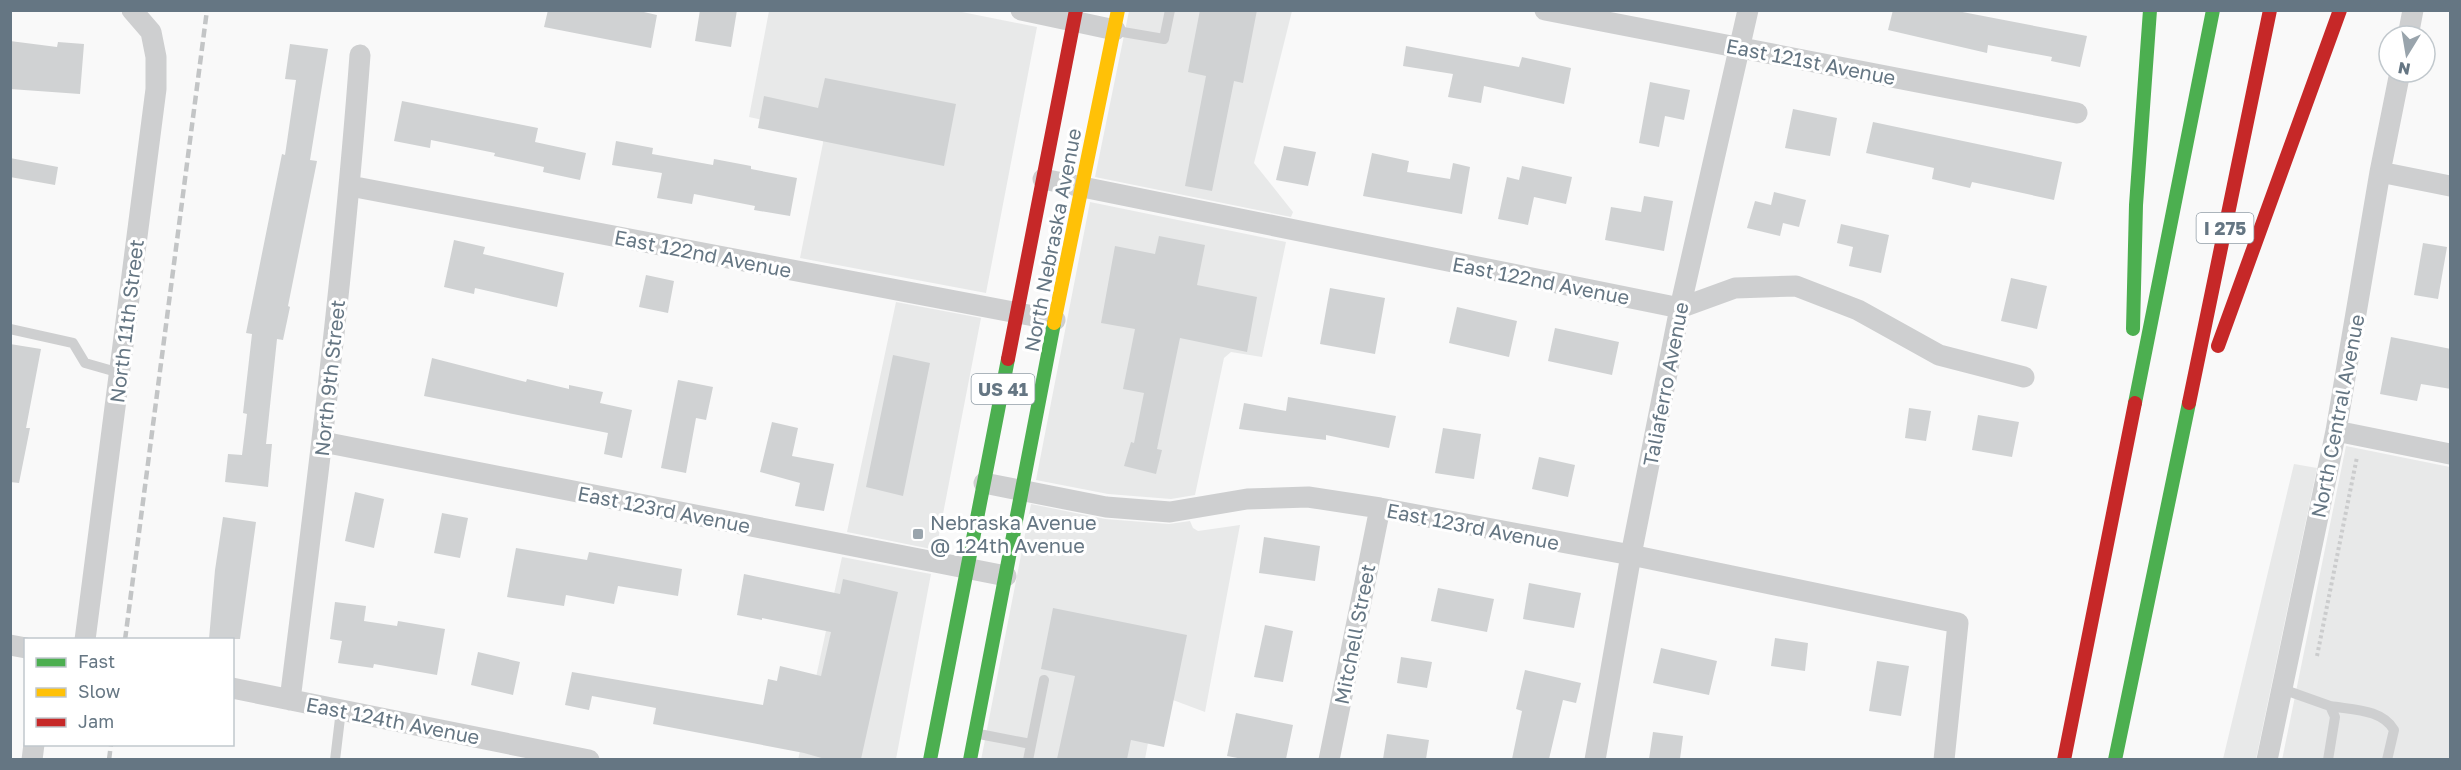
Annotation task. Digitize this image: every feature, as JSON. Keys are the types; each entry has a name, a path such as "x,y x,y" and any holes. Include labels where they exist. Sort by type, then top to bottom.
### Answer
{"main road":[{"path":"2132,414 2136,205 2150,10"},
{"name":"I 275","path":"2064,759 2213,10"},
{"name":"I 275","path":"2115,759 2270,10"},
{"path":"2181,447 2340,10"},
{"name":"North Nebraska Avenue","path":"930,759 1075,16"},
{"name":"North Nebraska Avenue","path":"970,759 1055,320 1117,20"}],"street":[{"name":"North 11th Street","path":"85,638 156,89 156,57 151,32 132,10"},
{"path":"1021,10 1117,20"},
{"name":"East 121st Avenue","path":"1545,10 2077,113"},
{"name":"Taliaferro Avenue","path":"1594,759 1631,555 1680,308 1748,10"},
{"name":"North 9th Street","path":"290,700 323,442 350,186 360,55"},
{"name":"North Central Avenue","path":"2267,759 2336,431 2380,172 2398,84"},
{"path":"2380,172 2451,186"},
{"name":"East 122nd Avenue","path":"1043,179 1680,308"},
{"name":"East 122nd Avenue","path":"350,186 1055,320"},
{"path":"1680,308 1735,288 1796,286 1858,310 1939,355 2024,377"},
{"path":"2336,431 2451,453"},
{"name":"East 123rd Avenue","path":"323,442 1006,576"},
{"name":"East 123rd Avenue","path":"984,483 1106,507 1170,512 1247,499 1308,497 1380,508 1631,555 1958,623 1944,759"},
{"name":"Mitchell Street","path":"1329,759 1380,508"},
{"name":"East 124th Avenue","path":"234,688 580,759"}],"lane":[{"path":"1117,20 1164,39 1170,10"},
{"path":"10,329 73,343 85,363 120,373"},
{"path":"1028,759 1044,680"},
{"path":"2282,689 2330,706 2370,713 2388,720 2394,730 2387,759"},
{"path":"2328,759 2335,717 2330,706"},
{"path":"335,759 341,710"},
{"path":"975,733 1031,744"}],"path":[{"path":"2318,656 2355,458 2364,455"}],"shaded area":[{"path":"769,11 957,11 1037,27 986,293 800,258 823,137 816,131 749,117"},
{"path":"1129,11 1292,11 1254,163 1293,212 1291,217 1095,177"},
{"path":"1090,202 1286,242 1262,357 1231,352 1224,358 1195,495 1171,499 1108,494 1036,480"},
{"path":"896,302 981,318 936,550 847,532"},
{"path":"2346,446 2450,467 2450,759 2282,760"},
{"path":"2294,464 2317,468 2256,759 2223,759"},
{"path":"1031,504 1105,519 1169,524 1190,521 1193,528 1198,531 1240,525 1205,712 1157,694 1145,759 981,760"},
{"path":"842,557 931,574 896,759 798,760"}],"building":[{"path":"548,10 635,10 657,15 651,48 544,27"},
{"path":"700,10 737,10 731,47 695,41"},
{"path":"1200,10 1257,10 1243,83 1234,81 1212,191 1185,186 1206,76 1188,72"},
{"path":"1893,10 1952,10 2087,36 2080,67 2051,61 2052,57 1988,45 1987,53 1888,30"},
{"path":"10,41 57,47 58,42 84,44 80,94 10,89"},
{"path":"290,44 328,49 310,160 317,161 283,340 277,339 266,444 272,444 268,487 225,482 228,454 242,455 247,414 243,413 252,334 246,333 282,154 285,155 296,80 285,79"},
{"path":"1406,46 1519,67 1522,57 1571,68 1564,104 1484,86 1481,103 1448,97 1453,74 1403,66"},
{"path":"825,78 956,104 944,166 758,128 764,96 818,108"},
{"path":"1650,82 1690,90 1684,120 1665,116 1659,147 1639,143"},
{"path":"402,101 538,128 535,142 586,153 580,180 543,172 544,167 494,156 495,153 431,140 430,148 394,141"},
{"path":"1793,109 1837,118 1830,156 1785,148"},
{"path":"1873,122 2062,162 2054,200 1972,182 1970,188 1932,179 1934,168 1866,153"},
{"path":"616,141 653,148 652,154 713,165 714,159 797,178 790,216 754,210 755,206 694,194 692,204 657,198 662,173 612,165"},
{"path":"1284,146 1316,152 1308,186 1276,180"},
{"path":"1372,153 1409,161 1407,172 1450,179 1453,163 1470,167 1462,214 1363,196"},
{"path":"10,158 58,167 55,185 10,177"},
{"path":"1522,166 1572,177 1566,204 1534,197 1528,225 1498,219 1507,177 1519,180"},
{"path":"1774,192 1806,200 1799,227 1783,223 1780,236 1747,228 1755,201 1771,205"},
{"path":"1644,196 1673,201 1664,251 1605,240 1611,207 1641,212"},
{"path":"1841,224 1889,235 1881,273 1849,266 1853,247 1837,243"},
{"path":"1159,236 1205,245 1197,285 1257,297 1247,352 1180,338 1157,449 1162,450 1156,474 1124,466 1131,442 1134,443 1144,393 1123,389 1135,329 1101,323 1115,246 1155,254"},
{"path":"454,240 485,247 483,254 564,273 557,307 475,288 474,294 444,287"},
{"path":"2423,243 2447,247 2438,299 2414,295"},
{"path":"646,275 674,281 668,313 639,307"},
{"path":"2011,278 2047,286 2037,329 2001,321"},
{"path":"1330,288 1385,298 1375,354 1320,344"},
{"path":"1457,307 1517,321 1509,357 1449,343"},
{"path":"1555,328 1619,342 1612,375 1548,361"},
{"path":"2391,337 2451,349 2451,389 2421,384 2417,401 2380,394"},
{"path":"10,344 41,349 26,428 30,428 19,483 10,482"},
{"path":"893,355 930,363 903,496 866,487"},
{"path":"432,358 526,382 527,379 569,389 569,385 603,392 600,403 632,410 622,458 604,454 608,433 424,396"},
{"path":"678,380 713,387 706,420 696,418 686,473 661,468"},
{"path":"1288,397 1396,416 1389,448 1326,435 1326,440 1239,429 1244,403 1286,411"},
{"path":"1909,408 1931,411 1926,441 1905,438"},
{"path":"1978,415 2019,422 2012,457 1972,450"},
{"path":"772,422 798,428 792,456 834,464 824,511 795,506 800,483 760,472"},
{"path":"1443,428 1481,434 1474,479 1435,473"},
{"path":"1539,457 1575,465 1568,497 1532,489"},
{"path":"355,492 384,499 374,548 345,541"},
{"path":"442,513 468,518 460,558 434,553"},
{"path":"223,517 256,522 240,639 209,638 215,570"},
{"path":"1264,537 1320,546 1315,581 1259,573"},
{"path":"516,548 587,560 589,552 682,569 678,596 618,586 614,604 566,595 564,606 507,597"},
{"path":"744,574 840,594 843,579 898,592 861,759 825,759 653,724 656,708 592,696 589,710 565,705 572,672 763,705 768,679 777,681 780,666 821,676 831,632 737,615"},
{"path":"1529,583 1581,593 1574,628 1523,619"},
{"path":"1438,588 1494,599 1487,632 1431,621"},
{"path":"335,602 366,606 364,621 397,626 398,621 445,629 437,675 374,664 373,668 338,663 342,641 330,639"},
{"path":"1053,608 1187,635 1164,747 1131,740 1127,759 1057,759 1075,676 1041,669"},
{"path":"1265,625 1293,631 1283,682 1254,677"},
{"path":"1775,638 1808,643 1805,671 1771,666"},
{"path":"1661,648 1717,661 1709,695 1653,683"},
{"path":"478,652 520,662 513,695 471,685"},
{"path":"1401,657 1432,662 1427,688 1397,683"},
{"path":"1877,661 1909,666 1901,716 1869,711"},
{"path":"1525,670 1581,683 1576,703 1563,700 1549,759 1512,759 1522,711 1516,709"},
{"path":"1236,713 1293,725 1286,759 1243,759 1227,756"},
{"path":"1653,732 1683,736 1680,759 1649,759"},
{"path":"1387,734 1429,740 1426,759 1383,759"}],"railway":[{"path":"125,638 207,10"},
{"path":"109,760 111,746"}],"traffic: fast":[{"path":"2133,329 2136,205 2150,10"},
{"path":"2135,403 2213,10"},
{"path":"970,760 1054,323"},
{"path":"930,760 1008,359"},
{"path":"2115,760 2189,403"}],"traffic: slow":[{"path":"1054,323 1118,10"}],"traffic: jam":[{"path":"1008,359 1076,10"},
{"path":"2189,403 2270,10"},
{"path":"2218,346 2340,10"},
{"path":"2064,760 2135,403"}],"place":[{"name":"Nebraska Avenue @ 124th Avenue","path":"918,534"}]}
